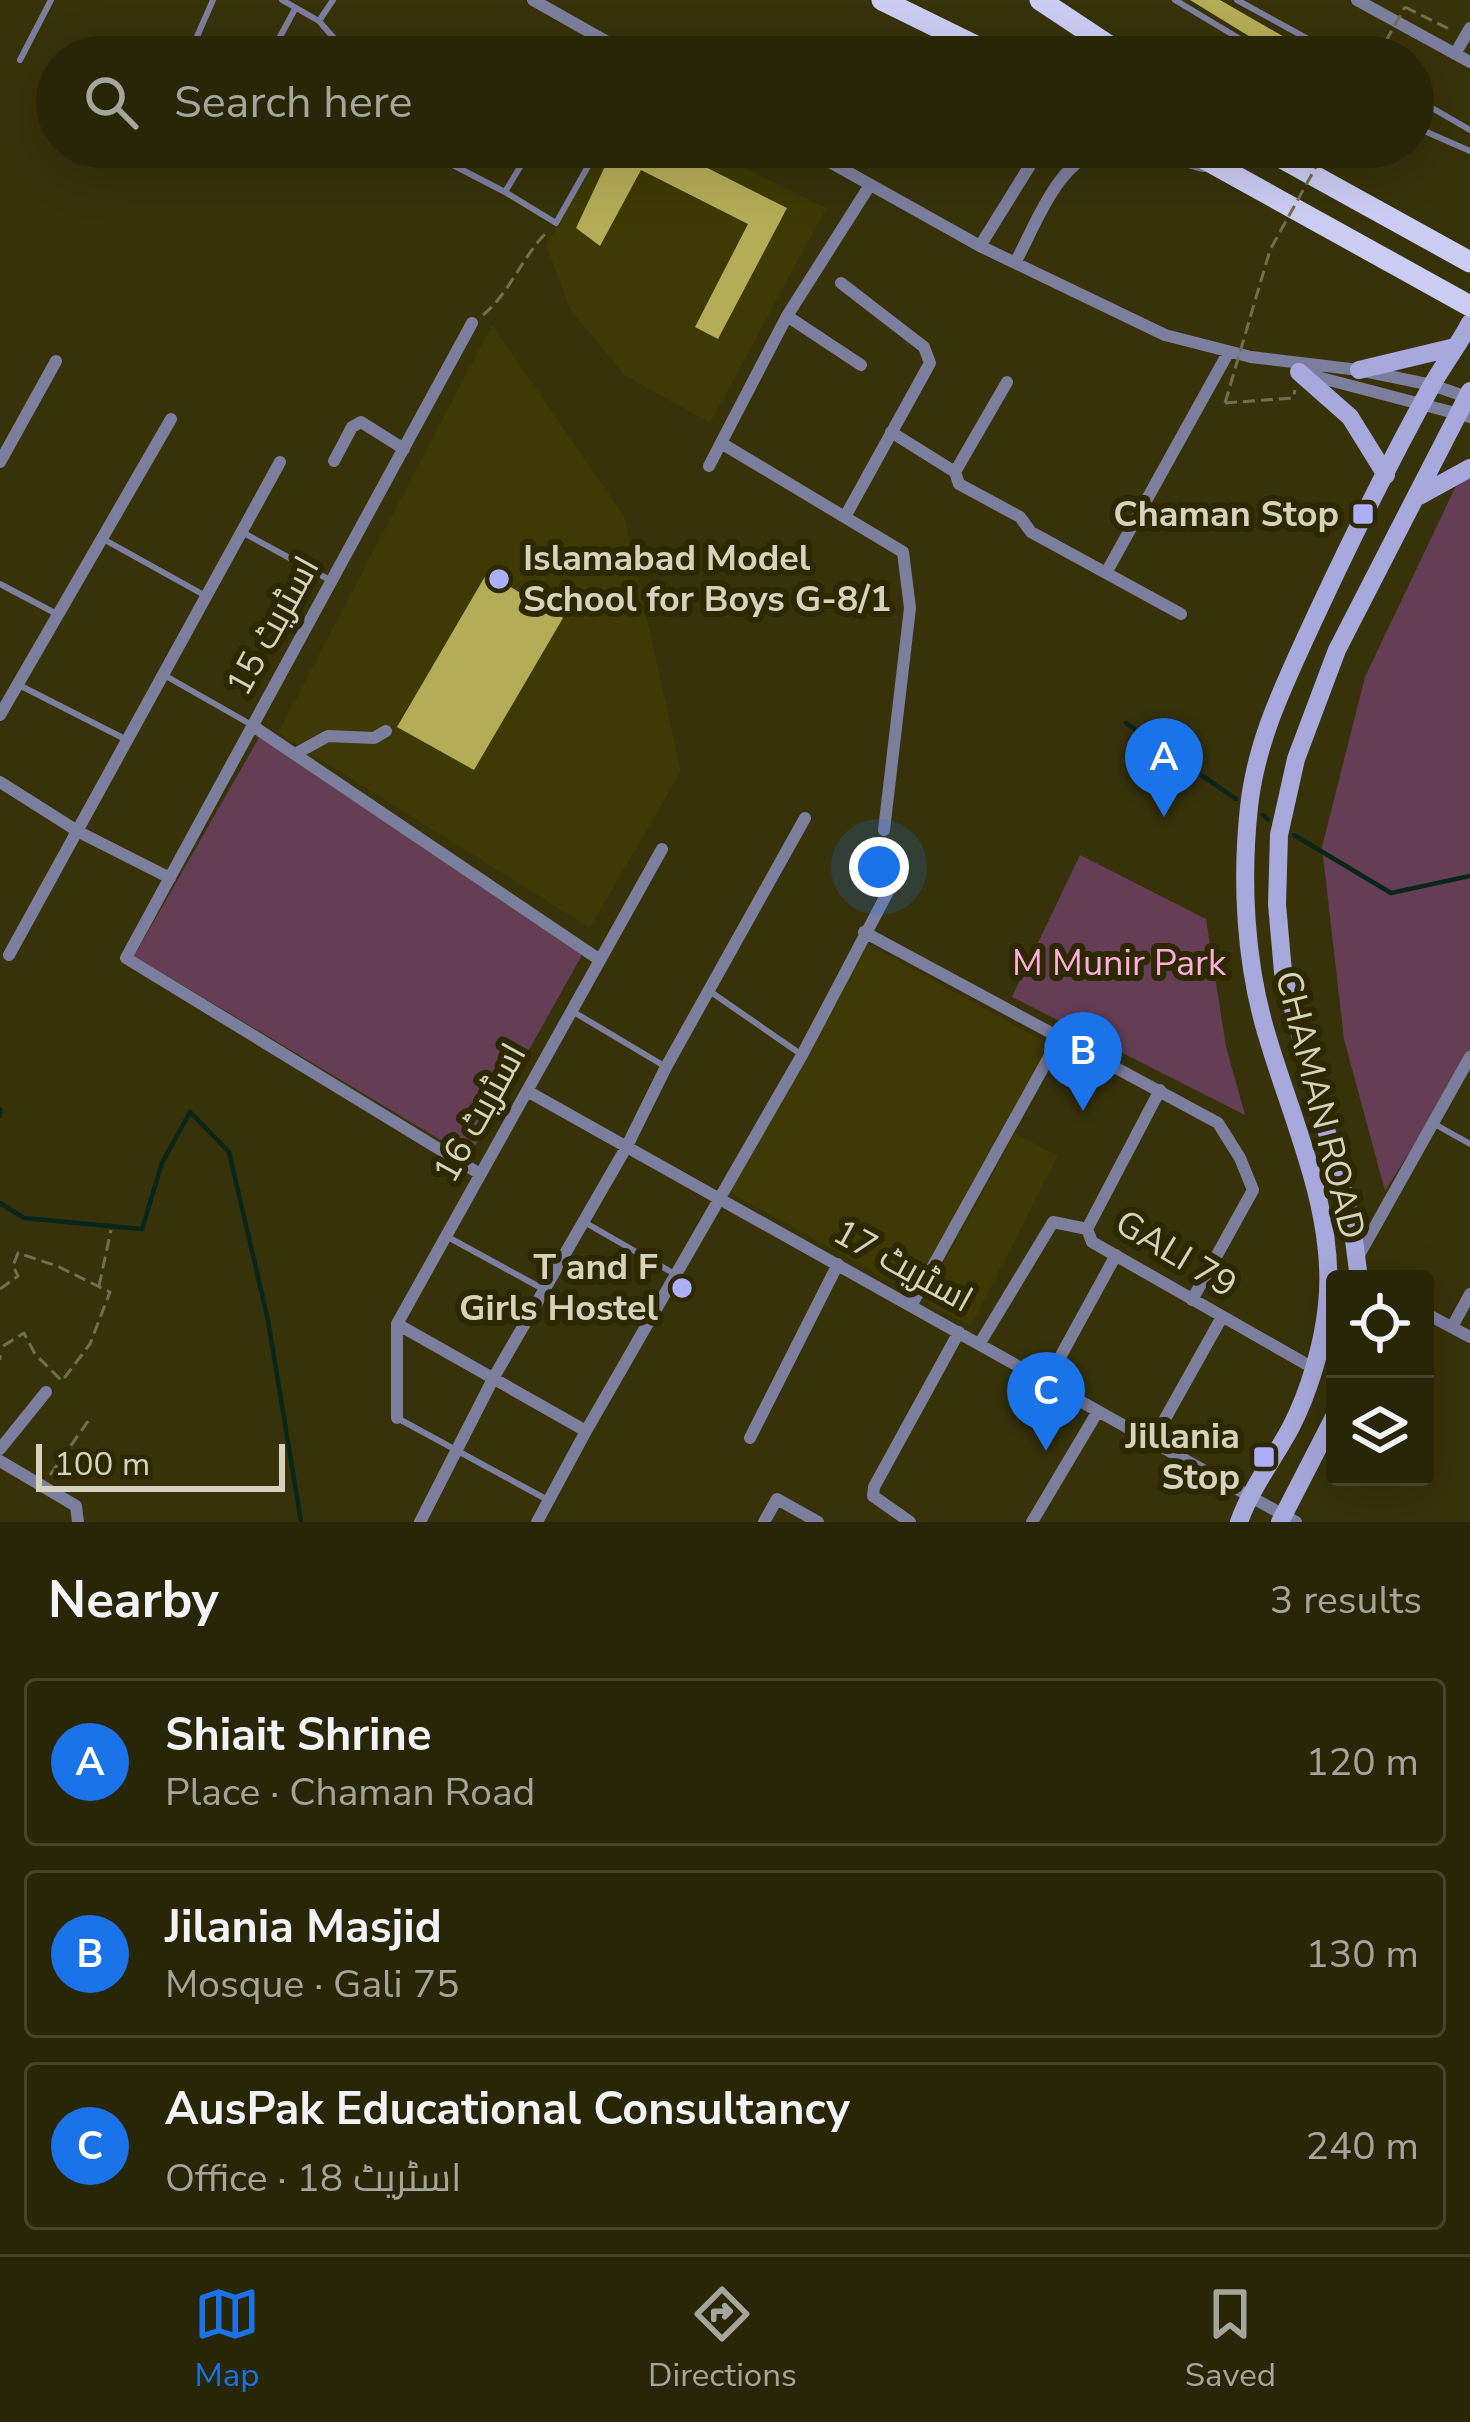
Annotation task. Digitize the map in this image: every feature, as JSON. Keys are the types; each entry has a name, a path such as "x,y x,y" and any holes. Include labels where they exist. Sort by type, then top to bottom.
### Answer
{"main road":[{"path":"882,0 953,36"},
{"path":"1040,0 1094,36"},
{"path":"1223,168 1470,306"},
{"path":"1300,168 1470,262"}],"street":[{"path":"533,0 597,36"},
{"path":"1357,0 1422,36"},
{"path":"930,25 943,36"},
{"path":"1455,54 1467,33"},
{"path":"1434,42 1470,62"},
{"path":"841,168 980,246 1165,335 1422,404 1467,404"},
{"path":"980,246 1029,168"},
{"path":"1016,263 1063,177 1073,168"},
{"path":"1210,168 1234,174"},
{"path":"709,466 787,316 870,184"},
{"path":"842,283 929,354 930,363 846,515"},
{"path":"787,316 861,365"},
{"name":"اسٹریٹ 15","path":"472,323 127,958 480,1174"},
{"path":"1360,370 1463,335"},
{"name":"CHAMAN ROAD","path":"1239,1522 1293,1423 1328,1305 1324,1239 1310,1171 1265,1030 1250,962 1246,885 1249,809 1258,748 1364,514 1463,335"},
{"path":"1106,573 1228,352"},
{"path":"0,462 56,361"},
{"path":"1291,367 1437,377 1467,404"},
{"path":"1291,367 1350,417 1386,475"},
{"path":"955,472 1006,382"},
{"name":"CHAMAN ROAD","path":"1359,1270 1352,1224 1283,972 1276,904 1279,835 1295,759 1337,650 1467,404"},
{"path":"0,715 171,419"},
{"path":"334,461 352,427 362,422 404,449"},
{"path":"891,432 955,472 959,484 1020,517 1031,532 1181,614"},
{"path":"722,443 898,546 906,559 910,608 884,830"},
{"path":"9,956 280,462"},
{"path":"1419,496 1470,468"},
{"path":"253,726 600,960"},
{"path":"295,754 328,736 374,738 386,731"},
{"path":"0,782 79,832 170,878"},
{"path":"420,1522 494,1377 806,818"},
{"name":"اسٹریٹ 16","path":"397,1418 397,1324 662,849"},
{"path":"537,1522 802,1055 902,865"},
{"path":"864,932 1218,1123 1253,1190 1192,1300"},
{"path":"912,1304 1058,1039"},
{"path":"1358,1257 1470,1058"},
{"name":"GALI 79","path":"1160,1090 1087,1229 1093,1242 1313,1368"},
{"name":"اسٹریٹ 17","path":"527,1091 912,1304 1286,1520"},
{"path":"980,1343 1053,1222 1087,1229"},
{"path":"1048,1381 1116,1255"},
{"path":"750,1438 838,1264"},
{"path":"1452,1327 1470,1294"},
{"path":"1152,1442 1222,1317"},
{"path":"1434,1318 1470,1337"},
{"path":"397,1324 586,1431"},
{"path":"910,1522 873,1496 874,1487 958,1331"},
{"path":"0,1449 46,1392"},
{"path":"1032,1522 1098,1411"},
{"path":"1286,1520 1326,1434"},
{"path":"0,1462 76,1506 79,1522"},
{"path":"764,1522 778,1499 818,1522"}],"lane":[{"path":"20,60 51,0"},
{"path":"197,36 213,0"},
{"path":"282,0 319,21 332,36"},
{"path":"319,21 333,0"},
{"path":"1175,0 1235,36"},
{"path":"1237,0 1303,36"},
{"path":"280,36 295,9"},
{"path":"1434,109 1470,130"},
{"path":"1434,135 1470,151"},
{"path":"460,168 556,224 587,168"},
{"path":"505,192 519,168"},
{"path":"242,532 332,581"},
{"path":"102,538 207,597"},
{"path":"0,584 58,615"},
{"path":"164,675 253,726"},
{"path":"18,684 128,741"},
{"path":"709,991 802,1055"},
{"path":"572,1011 666,1067"},
{"path":"1431,1122 1470,1144"},
{"path":"583,1222 676,1275"},
{"path":"446,1236 543,1289"},
{"path":"397,1418 549,1501"}],"path":[{"path":"1389,36 1405,7 1467,33"},
{"path":"1293,398 1225,403 1270,250 1315,168"},
{"path":"472,323 493,307 527,252 556,224"},
{"path":"99,1287 111,1231"},
{"path":"0,1289 18,1276 14,1266 18,1253 110,1292 90,1344 62,1381 35,1354 23,1333 0,1354"},
{"path":"42,1486 88,1420"}],"shaded area":[{"path":"592,168 743,168 826,208 710,423 624,375 570,309 546,245"},
{"name":"Islamabad Model School for Boys G-8/1","path":"492,325 624,516 681,771 590,928 278,733"},
{"path":"864,942 1049,1044 912,1293 727,1191"},
{"path":"1015,1133 1058,1156 971,1326 923,1301"}],"green space":[{"path":"1464,469 1470,473 1470,1056 1385,1191 1344,1039 1322,847 1365,677"},
{"path":"260,736 582,955 469,1157 134,956"},
{"name":"M Munir Park","path":"1080,855 1206,919 1226,1047 1245,1115 1012,997"}],"building":[{"path":"1190,0 1220,0 1283,36 1249,36"},
{"path":"604,168 708,168 787,208 718,339 695,327 748,224 641,170 600,246 576,228"},
{"name":"Islamabad Model School for Boys G-8/1","path":"487,573 563,618 474,770 397,727"}],"waterway":[{"path":"1126,723 1236,799"},
{"path":"1263,815 1268,819"},
{"path":"1294,835 1391,893 1470,876"},
{"path":"0,1109 0,1116"},
{"path":"0,1203 24,1218 142,1229 162,1163 190,1112 229,1152 268,1320 301,1522"}],"place":[{"name":"Chaman Stop","path":"1363,514"},
{"name":"Islamabad Model School for Boys G-8/1","path":"499,579"},
{"name":"Shiait Shrine","path":"1164,817"},
{"name":"Jilania Masjid","path":"1083,1111"},
{"name":"T and F Girls Hostel","path":"682,1288"},
{"name":"AusPak Educational Consultancy","path":"1046,1451"},
{"name":"Jillania Stop","path":"1264,1457"}]}
